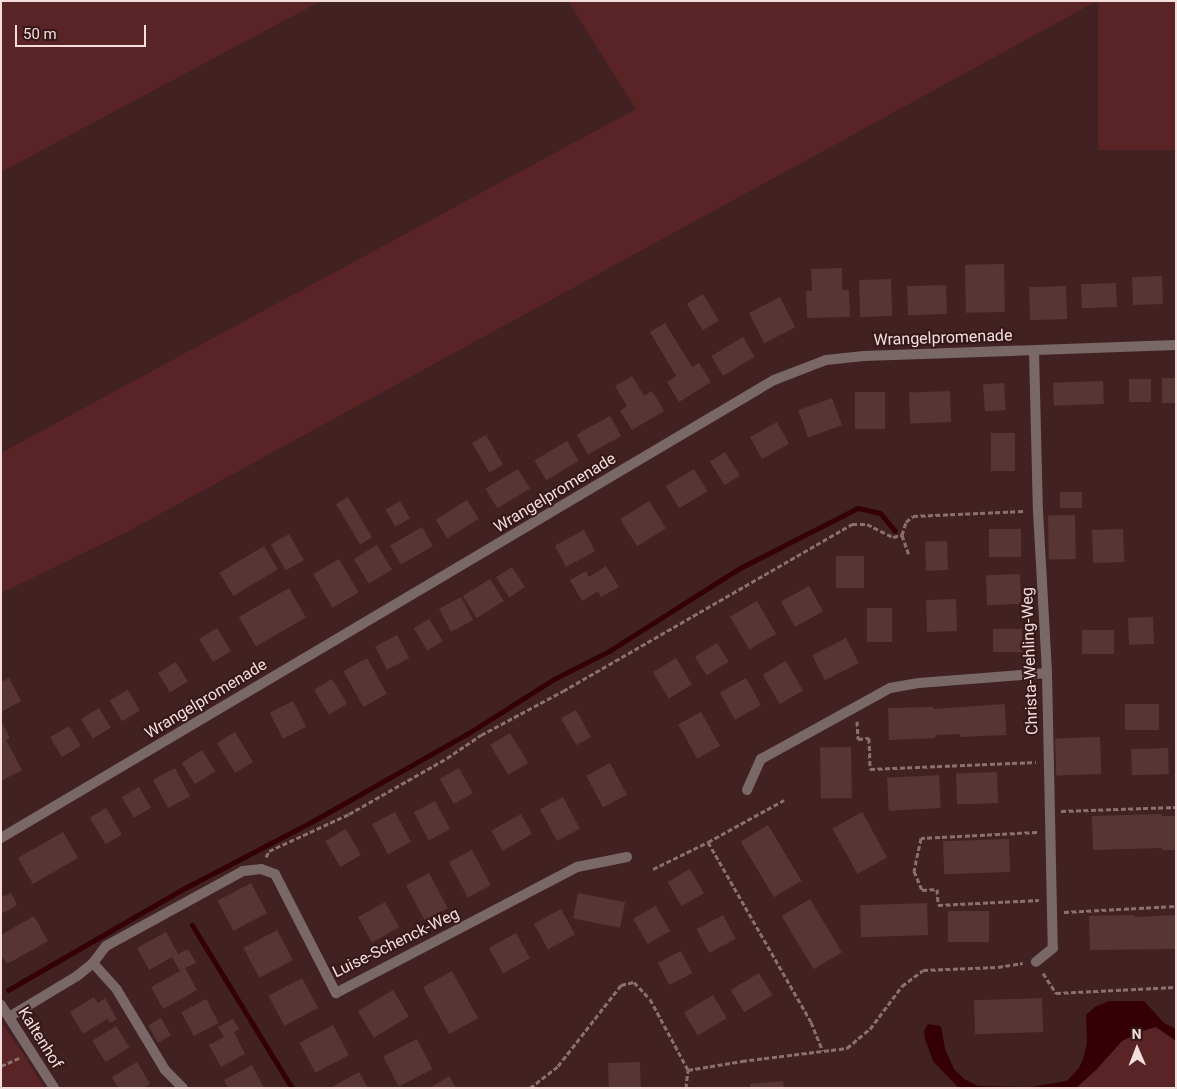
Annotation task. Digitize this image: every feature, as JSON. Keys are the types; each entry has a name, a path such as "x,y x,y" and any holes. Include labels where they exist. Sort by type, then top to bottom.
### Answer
{"street":[{"name":"Wrangelpromenade","path":"1,838 774,380 826,360 864,356 1176,345"},
{"name":"Christa-Wehling-Weg","path":"1034,351 1038,511 1047,673 1053,948 1036,962"},
{"path":"747,790 761,759 890,688 920,683 1047,673"},
{"name":"Luise-Schenck-Weg","path":"261,869 275,874 336,993 577,867 627,857"},
{"path":"9,1017 77,976 93,963 106,946 243,871 261,869"},
{"path":"93,963 117,990 164,1070 183,1088"},
{"name":"Kaltenhof","path":"1,1005 54,1088"}],"path":[{"path":"909,555 902,535 906,522 913,516 1038,511"},
{"path":"261,869 269,851 349,814 446,758 481,735 563,691 852,524 867,524 893,538 902,535"},
{"path":"856,706 858,739 869,738 870,769 1049,762"},
{"path":"654,869 784,800"},
{"path":"1050,811 1176,807"},
{"path":"1050,831 921,838 914,871 922,890 937,889 938,905 1052,899"},
{"path":"708,842 811,1022 823,1051"},
{"path":"1052,912 1176,906"},
{"path":"688,1070 847,1048 870,1029 902,986 923,970 998,967 1036,962 1056,993 1176,987"},
{"path":"530,1088 558,1066 621,985 634,982 650,999 688,1070 686,1088"},
{"path":"1,1066 32,1052"}],"shaded area":[{"path":"1,1 321,1 1,172"},
{"path":"568,1 1097,1 127,532 1,593 1,453 636,109"},
{"path":"1098,1 1176,1 1176,150 1098,150"},
{"path":"1109,1001 1144,1001 1164,1023 1176,1029 1176,1041 1156,1027 1142,1031 1122,1041 1096,1070 1076,1088 959,1088 933,1061 925,1039 924,1031 928,1024 941,1026 945,1049 954,1069 964,1079 978,1086 1030,1087 1067,1081 1079,1068 1083,1059 1087,1043 1086,1015 1095,1007"},
{"path":"1,1022 31,1066 44,1088 1,1088"},
{"path":"1156,1027 1176,1041 1176,1088 1076,1088 1096,1070 1122,1041 1142,1031"}],"building":[{"path":"1004,264 1005,312 966,313 965,265"},
{"path":"842,268 842,290 849,290 850,317 807,318 806,291 812,291 811,269"},
{"path":"1162,276 1163,304 1133,305 1132,277"},
{"path":"891,279 892,316 860,317 859,280"},
{"path":"1116,283 1117,307 1082,308 1081,284"},
{"path":"946,285 947,314 908,315 907,286"},
{"path":"1066,286 1067,319 1030,320 1029,287"},
{"path":"703,294 719,321 703,330 687,304"},
{"path":"780,297 795,327 764,343 749,313"},
{"path":"665,323 692,367 699,363 711,382 679,402 667,382 676,376 650,332"},
{"path":"743,337 755,357 723,376 711,356"},
{"path":"632,376 644,396 652,391 664,411 632,430 620,411 627,406 615,386"},
{"path":"1162,378 1176,378 1176,403 1162,403"},
{"path":"1129,379 1151,379 1151,402 1129,402"},
{"path":"1103,381 1104,404 1054,406 1053,383"},
{"path":"1004,383 1006,410 985,411 983,384"},
{"path":"950,391 951,422 910,423 909,392"},
{"path":"855,392 885,392 885,429 855,429"},
{"path":"832,398 842,425 808,438 798,410"},
{"path":"610,416 621,436 588,455 577,434"},
{"path":"777,422 789,444 762,459 750,437"},
{"path":"991,433 1015,433 1015,471 991,471"},
{"path":"486,435 503,464 489,472 472,443"},
{"path":"567,441 579,461 546,480 534,461"},
{"path":"725,452 740,476 725,485 710,462"},
{"path":"518,469 530,489 497,508 485,489"},
{"path":"694,469 707,491 679,508 666,486"},
{"path":"1060,492 1082,492 1082,508 1060,508"},
{"path":"348,497 372,537 360,544 336,504"},
{"path":"467,500 479,519 447,538 436,520"},
{"path":"400,501 410,518 395,527 385,510"},
{"path":"649,501 666,528 637,546 620,519"},
{"path":"1048,515 1075,515 1076,559 1049,559"},
{"path":"422,527 433,546 401,565 390,546"},
{"path":"989,529 1021,529 1021,557 989,557"},
{"path":"1123,529 1124,562 1093,563 1092,530"},
{"path":"584,530 595,551 566,567 555,545"},
{"path":"289,534 304,560 286,570 271,544"},
{"path":"947,541 948,570 926,571 925,542"},
{"path":"377,545 392,570 369,584 354,559"},
{"path":"264,546 278,569 233,596 219,573"},
{"path":"836,556 864,556 864,588 836,588"},
{"path":"339,559 358,593 333,608 313,574"},
{"path":"606,566 619,587 601,597 598,591 582,601 570,580 586,571 589,577"},
{"path":"512,567 525,587 509,597 496,577"},
{"path":"1020,574 1021,604 987,605 986,575"},
{"path":"490,579 504,601 477,618 463,596"},
{"path":"809,586 823,611 795,627 781,602"},
{"path":"289,588 306,617 256,646 239,617"},
{"path":"461,597 473,620 451,632 439,609"},
{"path":"956,599 957,631 927,632 926,600"},
{"path":"757,601 776,634 749,649 730,616"},
{"path":"867,608 892,608 892,642 867,642"},
{"path":"1153,617 1154,644 1129,645 1128,618"},
{"path":"429,619 443,641 428,651 414,629"},
{"path":"217,628 231,651 213,662 199,639"},
{"path":"993,629 1022,629 1022,652 993,652"},
{"path":"1082,630 1114,630 1114,654 1082,654"},
{"path":"397,635 409,658 387,670 375,647"},
{"path":"846,638 859,663 825,680 812,655"},
{"path":"717,643 729,662 707,675 695,657"},
{"path":"367,658 387,694 363,707 343,671"},
{"path":"676,658 692,685 669,698 653,672"},
{"path":"786,661 803,690 780,704 763,674"},
{"path":"176,662 188,682 170,693 158,673"},
{"path":"9,678 21,701 1,712 1,682"},
{"path":"746,678 761,705 735,720 720,693"},
{"path":"332,679 347,704 329,715 314,690"},
{"path":"128,690 140,711 122,721 110,700"},
{"path":"293,701 306,727 283,739 270,713"},
{"path":"1005,704 1006,735 960,737 960,734 935,735 935,738 889,740 888,708 933,707 934,709"},
{"path":"1125,704 1159,704 1159,730 1125,730"},
{"path":"99,708 111,728 93,739 81,719"},
{"path":"576,710 591,737 576,745 561,718"},
{"path":"701,712 720,746 697,759 678,725"},
{"path":"1,721 10,738 6,740 22,770 1,781"},
{"path":"69,726 81,746 62,757 50,737"},
{"path":"235,732 253,762 235,773 217,743"},
{"path":"510,733 528,763 508,775 490,745"},
{"path":"1100,737 1101,774 1056,776 1055,739"},
{"path":"851,747 852,798 821,799 820,748"},
{"path":"1168,748 1169,774 1132,775 1131,749"},
{"path":"202,750 215,771 195,784 182,763"},
{"path":"610,763 627,795 603,807 586,776"},
{"path":"175,768 190,796 168,808 153,780"},
{"path":"459,768 473,793 454,804 440,779"},
{"path":"997,772 998,803 957,804 956,773"},
{"path":"939,775 941,808 889,811 887,778"},
{"path":"139,787 151,808 134,818 122,797"},
{"path":"563,797 580,829 557,841 540,809"},
{"path":"435,801 450,829 429,841 414,812"},
{"path":"106,808 122,835 106,844 90,818"},
{"path":"395,812 411,842 388,854 372,824"},
{"path":"862,812 887,857 857,874 832,828"},
{"path":"521,814 532,834 502,851 491,830"},
{"path":"1162,814 1162,816 1176,816 1176,850 1162,850 1162,848 1093,850 1092,816"},
{"path":"768,825 801,881 774,897 741,841"},
{"path":"346,829 361,855 340,867 325,841"},
{"path":"63,832 78,858 33,884 18,858"},
{"path":"1009,839 1010,872 944,874 943,841"},
{"path":"472,850 491,885 468,898 449,862"},
{"path":"690,869 704,893 681,906 667,882"},
{"path":"429,873 448,908 425,921 406,885"},
{"path":"251,883 267,913 233,931 217,901"},
{"path":"1,893 3,897 11,893 17,905 1,914"},
{"path":"578,893 625,902 620,928 573,919"},
{"path":"810,899 842,952 814,969 782,916"},
{"path":"385,902 399,927 372,942 358,917"},
{"path":"927,903 928,935 861,937 860,905"},
{"path":"656,906 670,931 647,944 633,919"},
{"path":"561,909 575,934 548,949 534,924"},
{"path":"948,911 989,911 989,942 948,942"},
{"path":"723,915 736,939 709,953 697,929"},
{"path":"1135,915 1135,917 1176,915 1176,949 1090,950 1089,916"},
{"path":"34,916 48,941 7,964 1,955 1,935"},
{"path":"277,930 293,960 259,978 243,948"},
{"path":"166,932 178,954 188,949 196,963 185,968 197,990 163,1009 151,987 180,971 172,957 149,970 137,948"},
{"path":"516,933 530,958 503,973 489,948"},
{"path":"681,951 692,973 669,985 658,963"},
{"path":"452,971 478,1018 449,1034 423,987"},
{"path":"759,973 772,995 744,1012 731,990"},
{"path":"302,978 318,1008 284,1026 268,996"},
{"path":"393,990 409,1017 374,1038 358,1011"},
{"path":"713,995 727,1018 698,1036 684,1013"},
{"path":"94,997 98,1003 105,998 117,1019 110,1023 107,1019 83,1034 70,1012"},
{"path":"1042,998 1043,1032 975,1034 974,1000"},
{"path":"206,999 219,1023 194,1036 181,1012"},
{"path":"161,1018 171,1035 158,1043 148,1026"},
{"path":"233,1019 239,1029 234,1032 245,1054 221,1067 209,1045 224,1037 218,1027"},
{"path":"333,1025 349,1055 315,1073 299,1043"},
{"path":"116,1026 129,1047 106,1062 92,1041"},
{"path":"417,1039 432,1069 399,1087 383,1056"},
{"path":"137,1062 150,1084 144,1088 118,1088 112,1077"},
{"path":"640,1062 641,1088 609,1088 608,1063"},
{"path":"252,1065 264,1088 228,1088 224,1080"},
{"path":"359,1072 368,1088 330,1088"},
{"path":"449,1076 456,1088 430,1088"},
{"path":"783,1081 784,1088 750,1088 750,1084"}],"waterway":[{"path":"8,990 183,889 313,821 467,734 554,679 609,651 740,568 858,508 880,513 895,531"},
{"path":"192,925 292,1088"}]}
